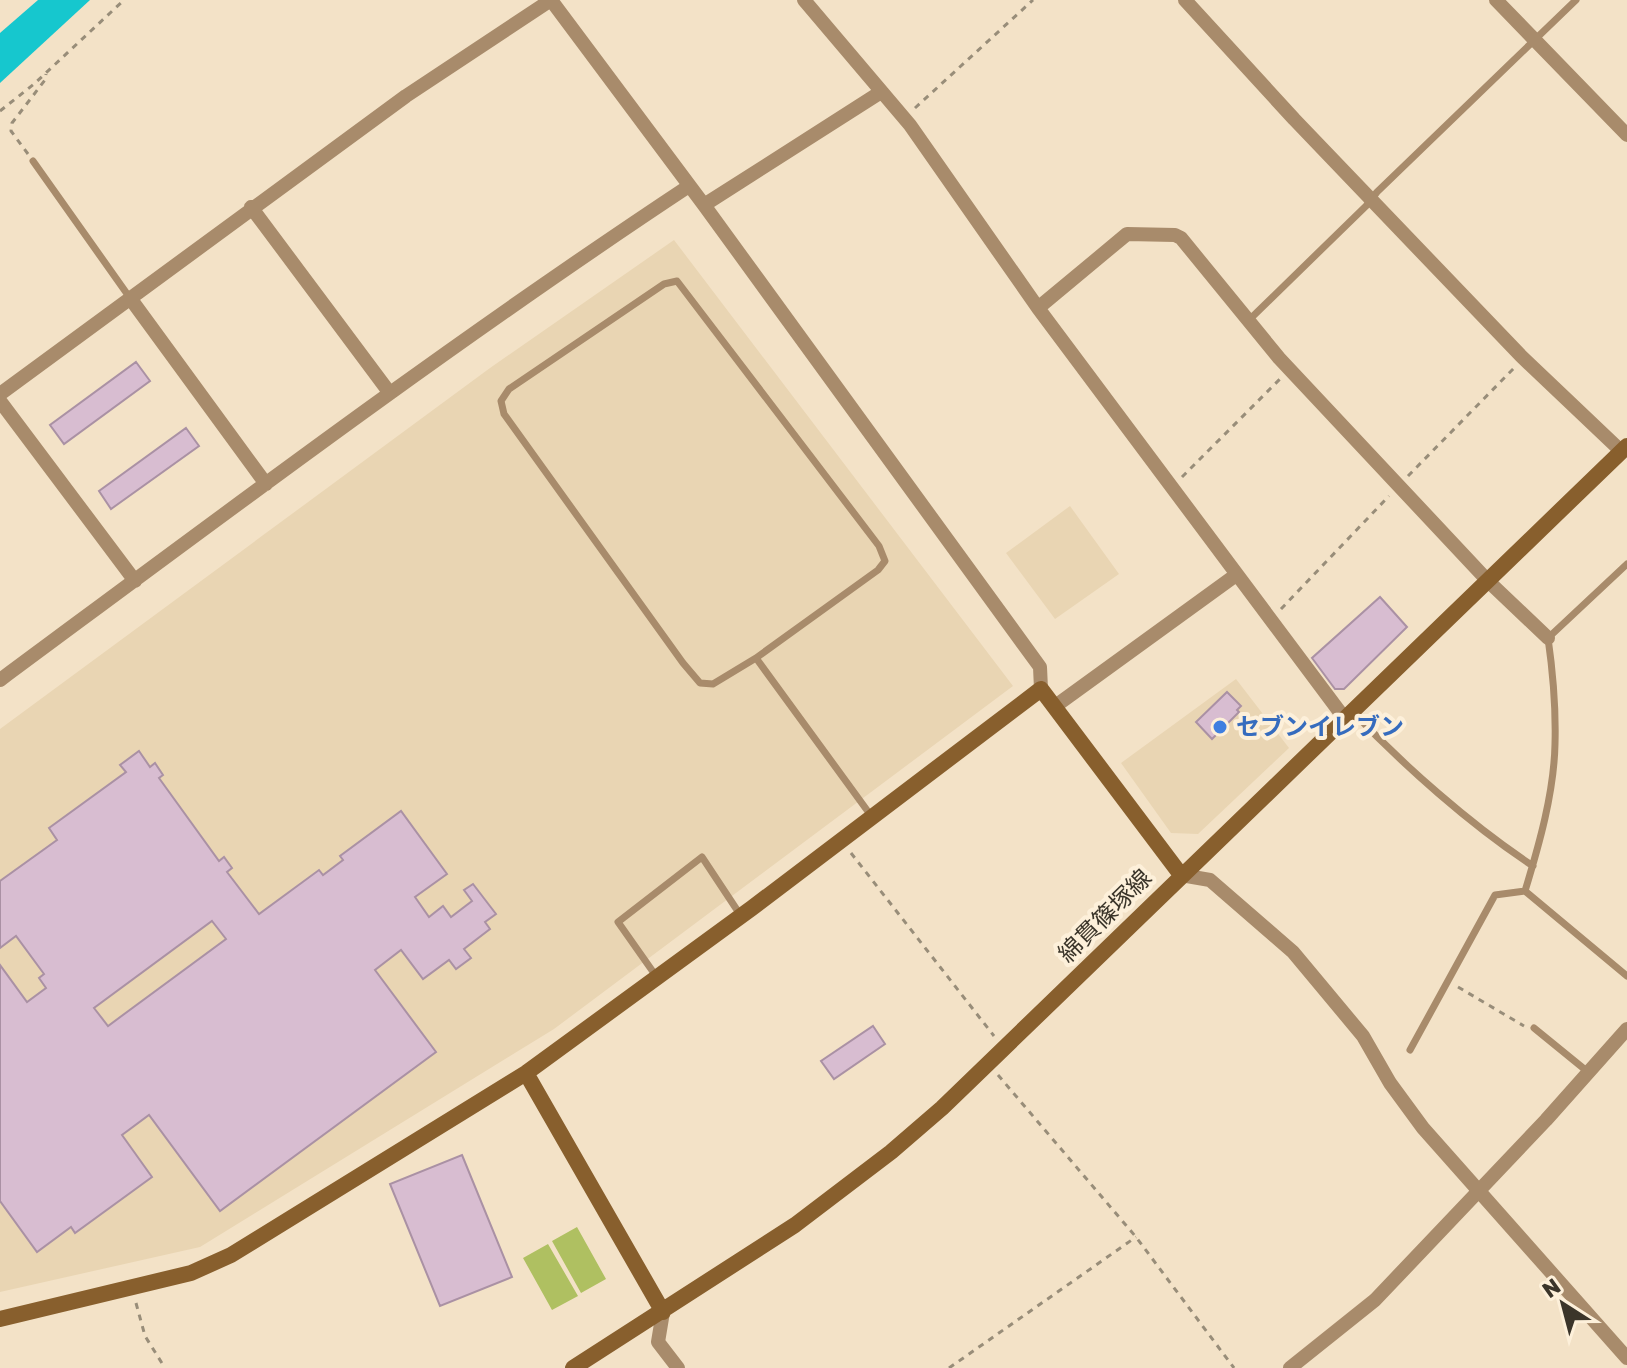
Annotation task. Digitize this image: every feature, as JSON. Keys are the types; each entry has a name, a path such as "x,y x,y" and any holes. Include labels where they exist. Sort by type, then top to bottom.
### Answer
{"street":[{"path":"0,394 406,96 551,0 1040,667 1041,689 1181,875 1210,880 1293,952 1363,1036 1390,1083 1423,1128 1625,1352"},
{"path":"804,0 904,118 1038,308 1236,575 1349,715"},
{"path":"1185,0 1524,359 1624,448"},
{"path":"1496,0 1627,135"},
{"path":"704,205 881,92"},
{"path":"0,680 389,392 689,186"},
{"path":"251,207 389,392"},
{"path":"1038,308 1127,234 1135,232 1181,238 1290,370 1488,581 1548,638"},
{"path":"130,298 266,484"},
{"path":"0,401 135,581"},
{"name":"綿貫篠塚線","path":"573,1368 742,1262 844,1189 942,1108 1624,448"},
{"path":"1054,707 1236,575"},
{"path":"0,1319 191,1273 231,1255 526,1073 741,916 1041,689"},
{"path":"1290,1368 1375,1300 1627,1029"},
{"path":"526,1073 663,1312 658,1342 678,1368"}],"lane":[{"path":"1248,321 1576,0"},
{"path":"33,161 130,298"},
{"path":"677,281 879,546 885,561 878,570 756,658 713,684 700,683 504,414 501,401 509,389 522,380 664,284 677,281"},
{"path":"1525,891 1552,777 1555,744 1548,638 1627,564"},
{"path":"756,658 872,817"},
{"path":"1349,715 1511,852 1533,866"},
{"path":"657,978 618,922 702,857 741,916"},
{"path":"1410,1050 1495,895 1525,891 1627,976"},
{"path":"1533,1029 1589,1073"}],"path":[{"path":"0,111 124,0"},
{"path":"904,118 1033,0"},
{"path":"33,161 11,131 12,123 45,80 46,73"},
{"path":"1270,620 1524,359"},
{"path":"1172,488 1290,370"},
{"path":"841,840 1005,1049"},
{"path":"1448,981 1533,1029"},
{"path":"989,1065 1136,1237 1234,1368"},
{"path":"949,1368 1136,1237"},
{"path":"136,1303 145,1336 165,1368"}],"shaded area":[{"path":"674,240 1013,686 554,1029 200,1247 0,1292 0,729 490,368"},
{"path":"1070,506 1119,574 1055,619 1006,553"},
{"path":"1236,679 1289,748 1198,834 1171,833 1121,763"}],"green space":[{"path":"577,1227 606,1279 581,1293 552,1241"},
{"path":"548,1244 578,1296 552,1310 523,1258"}],"water":[{"path":"38,0 90,0 0,83 0,33"}],"building":[{"path":"136,362 150,381 64,444 50,425"},
{"path":"186,428 199,446 111,509 99,491"},
{"path":"1380,597 1407,627 1344,689 1335,689 1312,658"},
{"path":"1227,692 1241,706 1237,710 1239,712 1212,739 1196,722"},
{"path":"139,751 150,767 155,763 163,775 159,778 219,861 224,857 232,868 227,872 259,914 319,870 323,875 343,860 340,856 401,811 447,874 415,897 429,917 443,906 451,917 472,901 464,890 473,884 496,914 485,922 490,929 464,949 471,958 456,969 449,960 423,979 401,950 375,970 436,1052 220,1211 149,1115 122,1135 152,1177 75,1233 71,1227 37,1252 0,1201 0,965 27,1002 46,988 39,978 44,974 16,936 0,948 0,881 57,840 49,828 126,772 120,765","holes":["212,921 226,939 108,1026 94,1008"]},
{"path":"873,1026 885,1044 834,1079 821,1061"},
{"path":"462,1155 512,1277 440,1306 390,1184"}],"place":[{"name":"セブンイレブン","path":"1220,727"}]}
